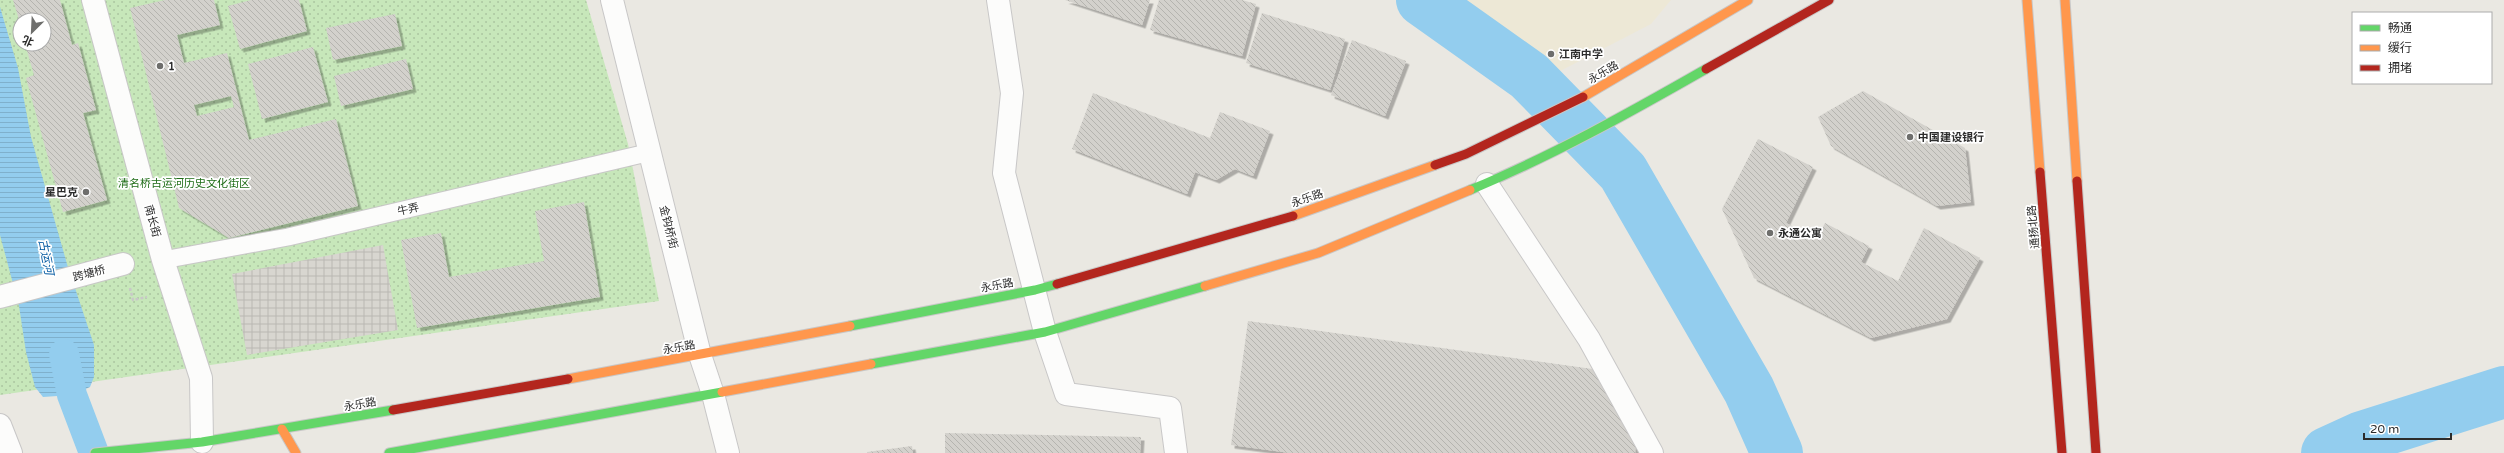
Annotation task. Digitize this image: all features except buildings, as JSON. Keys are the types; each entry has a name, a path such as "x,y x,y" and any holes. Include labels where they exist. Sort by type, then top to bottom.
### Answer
{"main road":[{"name":"永乐路","path":"202,442 700,355 1034,290 1303,213 1466,154 1576,100 1748,0"},
{"path":"389,453 1045,332 1318,253 1487,184 1524,167 1602,127 1829,0"},
{"name":"通扬北路","path":"2027,0 2062,453"},
{"path":"2065,0 2096,453"},
{"path":"282,429 285,453"},
{"path":"282,429 296,453"},
{"path":"95,453 202,442"}],"street":[{"name":"南长街","path":"93,0 163,260 201,378 202,442"},
{"name":"金钩桥街","path":"612,0 651,152 700,355 713,394 728,453"},
{"path":"998,0 1012,93 1004,173 1045,332 1066,394 1170,408 1176,453"},
{"path":"1487,184 1589,339 1652,453"},
{"name":"跨塘桥","path":"5,296 123,264"},
{"path":"0,425 11,453"}],"lane":[{"name":"牛弄","path":"163,260 288,237 651,152"}],"path":[{"path":"123,264 133,300 173,290"}],"shaded area":[{"name":"江南中学","path":"1447,0 1671,0 1651,24 1537,83 1470,14"},
{"path":"383,245 398,330 247,355 232,274"}],"green space":[{"name":"清名桥古运河历史文化街区","path":"0,0 586,0 628,144 659,301 0,395"}],"water":[{"path":"0,7 12,52 18,68 31,137 67,264 94,345 94,377 90,387 72,395 43,397 35,387 26,352 19,306 0,235"}],"waterway":[{"path":"1422,0 1529,76 1623,172 1749,390 1777,453"},
{"name":"古运河","path":"64,354 72,395 94,453"},
{"path":"2327,453 2362,437 2504,392"}],"traffic: fast":[{"path":"1470,190 1531,163 1619,118 1706,69"},
{"path":"850,326 1035,290 1057,284"},
{"path":"871,364 1045,332 1205,286"},
{"path":"389,453 722,392"},
{"path":"95,453 202,442 393,410"}],"traffic: slow":[{"path":"1583,97 1748,0"},
{"path":"2027,0 2040,172"},
{"path":"2065,0 2077,181"},
{"path":"1293,216 1435,165"},
{"path":"1205,286 1318,253 1470,190"},
{"path":"568,379 850,326"},
{"path":"722,392 871,364"},
{"path":"282,429 296,453"}],"traffic: jam":[{"path":"1706,69 1829,0"},
{"path":"1435,165 1466,154 1583,97"},
{"path":"2040,172 2062,453"},
{"path":"2077,181 2096,453"},
{"path":"1057,284 1293,216"},
{"path":"393,410 568,379"}],"place":[{"name":"江南中学","path":"1551,54"},
{"name":"1","path":"160,66"},
{"name":"中国建设银行","path":"1910,137"},
{"name":"星巴克","path":"86,192"},
{"name":"永通公寓","path":"1770,233"}]}
